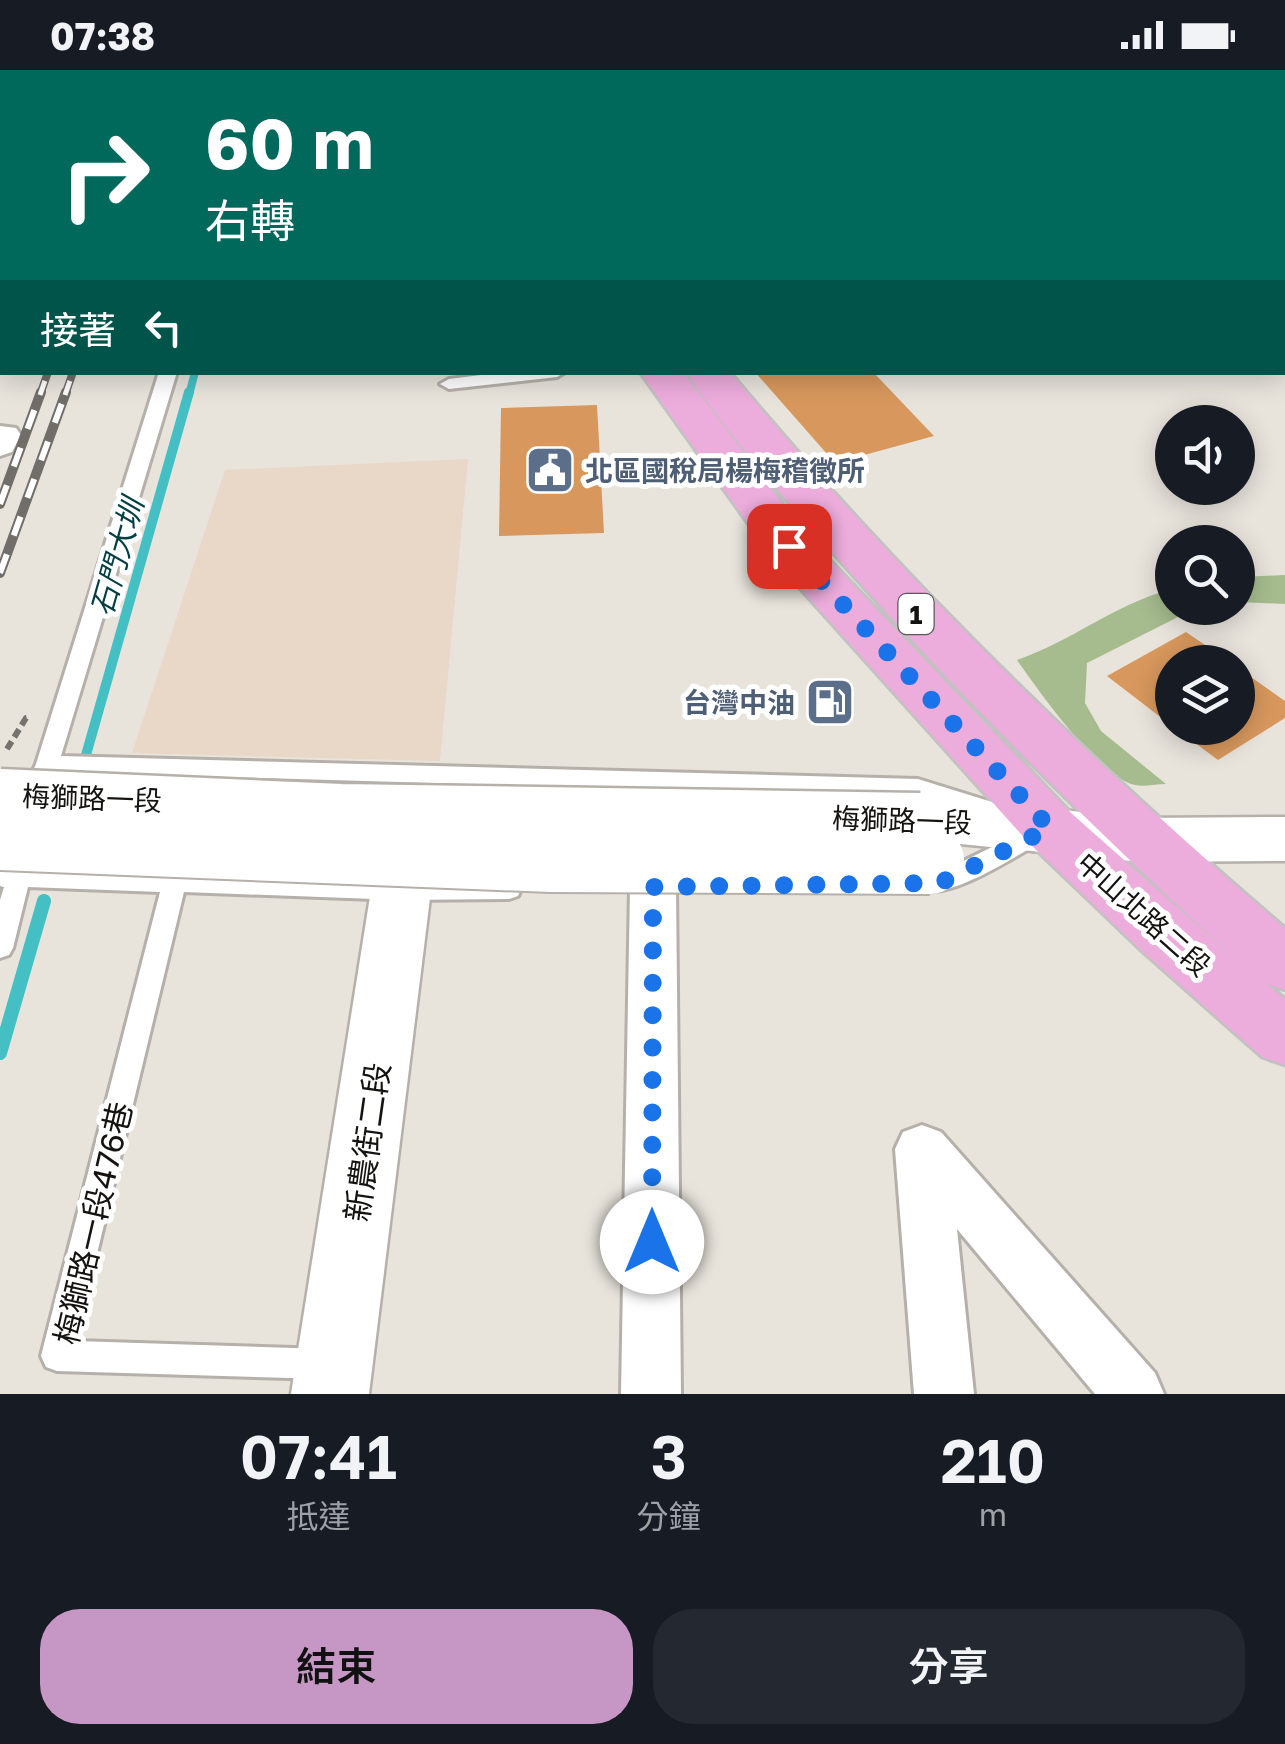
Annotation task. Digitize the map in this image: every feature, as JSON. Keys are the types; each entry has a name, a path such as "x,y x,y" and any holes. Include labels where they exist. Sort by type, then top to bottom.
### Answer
{"main road":[{"name":"中山北路二段","path":"663,375 789,546 1050,828 1164,935 1285,1038"},
{"name":"中山北路二段","path":"709,375 787,474 931,631 1142,840 1285,965"}],"street":[{"name":"梅獅路一段","path":"0,794 925,839"},
{"name":"梅獅路一段","path":"5,866 550,858 925,839 1050,828"},
{"path":"1050,828 1142,840 1285,839"},
{"path":"651,1394 653,887"},
{"name":"新農街二段","path":"334,1379 401,890"},
{"path":"944,1394 922,1150 1134,1394"}],"lane":[{"path":"0,948 5,866 48,764 167,375"},
{"path":"449,384 530,375"},
{"path":"48,764 918,788 1050,828"},
{"path":"825,884 940,883 1050,828"},
{"path":"5,866 174,882 401,890 537,888"},
{"name":"梅獅路一段476巷","path":"174,882 56,1356 334,1379"}],"shaded area":[{"path":"468,459 440,761 132,753 225,470"}],"green space":[{"path":"1285,575 1285,604 1255,603 1255,576"},
{"path":"1155,595 1155,625 1162,625 1087,663 1085,703 1101,731 1166,784 1146,786 1121,779 1105,767 1054,711 1017,660"}],"building":[{"path":"758,375 876,375 934,436 835,463"},
{"name":"北區國稅局楊梅稽徵所","path":"597,405 604,533 499,536 501,408"},
{"path":"1186,632 1205,645 1163,645"},
{"path":"1155,649 1155,713 1107,676"},
{"path":"1255,680 1285,701 1285,718 1255,737"},
{"path":"1198,745 1242,745 1218,760"}],"waterway":[{"name":"石門大圳","path":"189,395 194,375"},
{"name":"石門大圳","path":"86,755 189,392"},
{"name":"石門大圳","path":"0,1053 44,901"}],"railway":[{"path":"40,395 47,375"},
{"path":"65,395 72,375"},
{"path":"0,504 41,392"},
{"path":"0,573 66,392"}],"place":[{"name":"北區國稅局楊梅稽徵所","path":"550,470"},
{"name":"台灣中油","path":"830,702"}],"route":[{"path":"652,1242 653,887 940,883 1050,828 789,546"}]}
